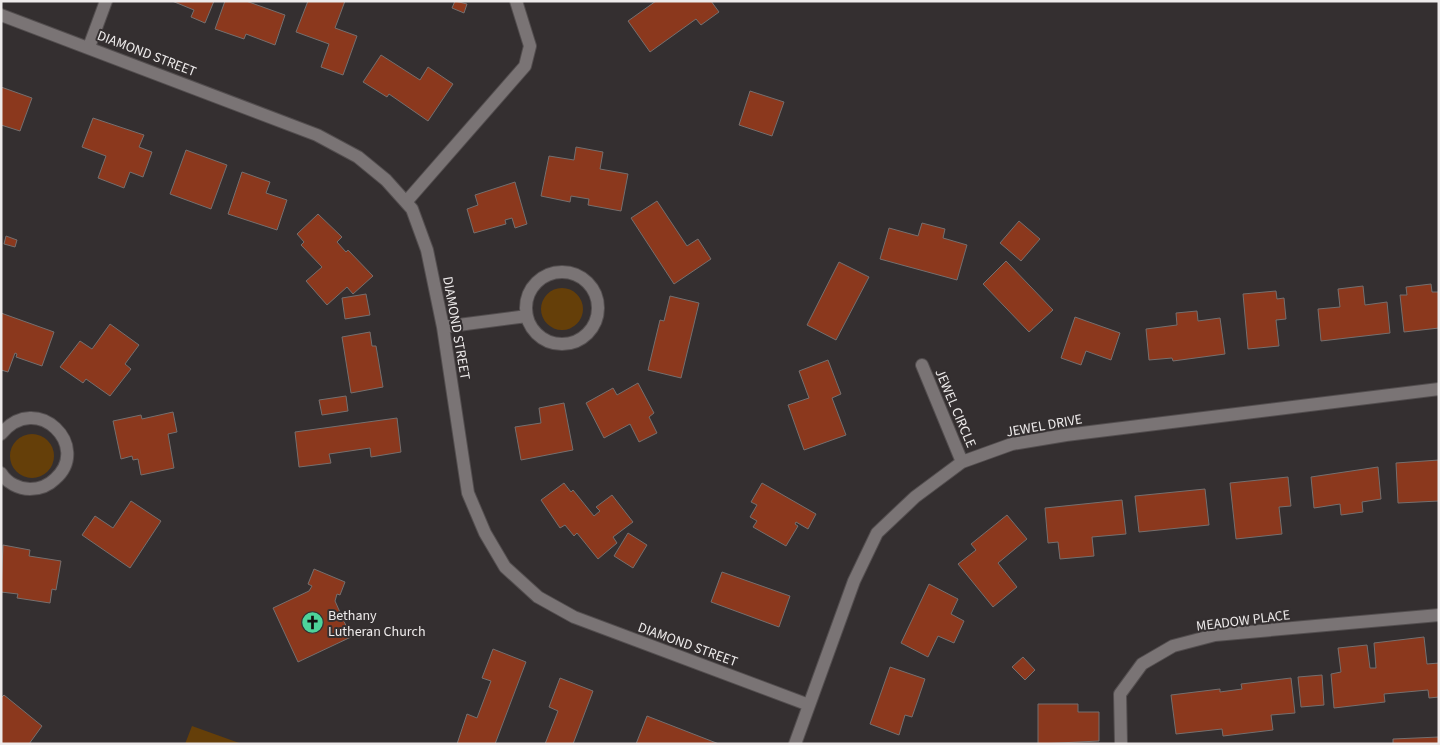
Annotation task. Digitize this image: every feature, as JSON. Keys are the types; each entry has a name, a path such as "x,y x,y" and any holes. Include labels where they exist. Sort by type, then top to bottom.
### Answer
{"street":[{"path":"89,47 106,1"},
{"path":"406,202 526,66 530,46 516,1"},
{"name":"DIAMOND STREET","path":"1,15 89,47 317,136 358,157 386,180 412,209 427,250 443,327 468,493 485,533 505,567 538,597 574,617 809,704"},
{"path":"558,272 575,275 590,285 596,295 597,319 583,338 572,343 560,344 544,339 531,327 527,316 526,304 529,293 536,283 546,276 558,272"},
{"path":"443,327 527,316"},
{"name":"JEWEL CIRCLE","path":"922,365 962,462"},
{"name":"JEWEL DRIVE","path":"795,744 854,580 877,533 915,497 962,462 1012,444 1057,437 1439,389"},
{"path":"1,434 10,424 21,419 32,417 44,420 54,425 61,434 66,445 67,456 64,468 57,478 47,485 36,489 24,489 13,484 1,472"},
{"name":"MEADOW PLACE","path":"1121,744 1120,694 1142,664 1173,646 1215,635 1439,615"}],"shaded area":[{"path":"566,288 574,291 580,297 583,309 580,321 574,327 558,330 550,327 544,321 541,305 544,297 550,291"},
{"path":"32,434 44,438 50,444 54,456 50,468 44,474 32,478 20,474 14,468 10,456 14,444 20,438"},
{"path":"192,726 242,744 185,744"}],"building":[{"path":"172,1 214,1 205,23 191,17 194,10"},
{"path":"225,1 246,1 285,15 275,45 246,34 244,39 215,29"},
{"path":"308,1 345,1 335,28 357,36 343,75 321,67 329,44 296,32"},
{"path":"455,1 467,4 464,13 452,8"},
{"path":"656,1 711,1 719,12 701,25 696,19 650,52 628,21"},
{"path":"381,55 420,80 428,67 453,84 428,121 389,94 387,97 363,82"},
{"path":"1,87 32,98 20,131 1,125"},
{"path":"750,91 784,102 772,136 739,125"},
{"path":"93,118 144,135 139,147 152,152 143,177 130,172 124,188 98,178 106,156 82,147"},
{"path":"576,147 603,152 600,169 628,174 621,211 588,205 589,199 571,196 570,202 541,196 549,156 574,160"},
{"path":"186,150 227,165 211,209 170,194"},
{"path":"242,172 270,182 266,193 287,200 277,230 228,214"},
{"path":"515,182 527,224 515,228 512,218 505,220 506,224 474,233 467,209 478,205 475,195"},
{"path":"657,201 687,246 698,239 711,259 674,284 631,218"},
{"path":"318,214 342,237 337,242 346,252 348,250 373,276 353,294 347,287 327,305 306,281 322,267 301,245 304,242 297,234"},
{"path":"1019,221 1040,239 1021,261 1000,243"},
{"path":"922,223 945,229 943,238 967,245 957,280 880,259 889,228 918,236"},
{"path":"6,236 17,240 15,247 4,244"},
{"path":"1006,261 1053,310 1029,332 983,284"},
{"path":"839,262 869,277 836,340 807,325"},
{"path":"1431,284 1432,292 1439,292 1439,328 1404,332 1400,295 1407,295 1406,287"},
{"path":"1363,286 1365,305 1387,302 1390,333 1321,341 1318,309 1340,307 1338,289"},
{"path":"1276,291 1277,299 1284,298 1286,319 1276,320 1279,346 1248,349 1243,294"},
{"path":"366,294 370,315 345,319 342,298"},
{"path":"670,296 699,303 681,378 648,370 660,320 664,321"},
{"path":"1197,311 1198,321 1220,318 1225,354 1173,361 1172,358 1149,360 1146,329 1177,325 1176,313"},
{"path":"1,313 54,332 42,366 16,357 17,354 15,353 8,372 1,370"},
{"path":"1075,317 1120,333 1111,360 1086,351 1081,365 1061,358"},
{"path":"110,324 139,345 125,364 131,369 110,396 86,379 83,383 60,367 80,341 92,349"},
{"path":"370,332 372,346 376,346 383,387 351,393 342,337"},
{"path":"828,360 841,394 832,398 846,435 804,450 788,405 809,398 799,371"},
{"path":"638,383 654,413 649,417 657,433 639,442 630,424 604,438 586,403 613,388 617,395"},
{"path":"346,396 348,411 322,415 319,400"},
{"path":"564,403 573,450 521,460 515,427 541,423 539,408"},
{"path":"173,412 177,432 168,434 174,468 141,475 138,459 133,460 132,456 121,459 113,421 141,415 142,419"},
{"path":"397,418 401,452 371,457 370,448 329,454 331,463 299,467 295,432"},
{"path":"1439,460 1439,501 1398,503 1396,463"},
{"path":"1378,467 1381,499 1362,502 1363,512 1341,515 1340,504 1314,508 1311,477"},
{"path":"1288,477 1291,506 1279,507 1282,534 1236,539 1230,483"},
{"path":"564,483 571,492 573,490 594,516 600,511 596,507 612,495 633,522 613,537 617,543 598,559 577,533 574,536 565,525 560,528 541,500"},
{"path":"762,483 816,514 808,529 796,522 795,524 798,526 786,546 753,527 757,521 750,517 757,505 751,502"},
{"path":"1205,489 1209,525 1139,532 1135,496"},
{"path":"1122,500 1126,534 1092,537 1094,556 1060,559 1058,542 1048,543 1045,508"},
{"path":"131,501 161,521 130,568 82,535 95,516 113,528"},
{"path":"1007,515 1027,539 998,563 1017,587 993,607 958,564 976,550 971,544"},
{"path":"628,533 647,545 633,568 614,556"},
{"path":"3,545 30,550 29,556 61,561 56,590 52,589 50,603 17,598 18,594 1,592"},
{"name":"Bethany Lutheran Church","path":"314,569 345,582 340,595 337,594 335,601 351,637 298,662 273,608 309,591 312,586 308,584"},
{"path":"722,572 790,596 779,627 711,602"},
{"path":"929,584 958,599 951,614 964,621 954,643 938,636 928,657 901,643"},
{"path":"1424,637 1427,664 1439,663 1439,697 1429,698 1428,690 1384,694 1385,702 1334,708 1331,674 1341,672 1338,648 1367,645 1370,668 1376,668 1374,643"},
{"path":"493,649 526,662 495,744 457,744 467,714 477,718 491,681 482,678"},
{"path":"1023,657 1035,670 1025,680 1012,667"},
{"path":"890,667 925,679 912,717 905,715 899,735 870,724"},
{"path":"1322,675 1324,705 1301,707 1298,677"},
{"path":"560,678 593,691 573,744 545,744 558,711 549,707"},
{"path":"1291,678 1295,713 1271,715 1273,730 1223,736 1222,729 1176,734 1171,695 1220,689 1220,692 1242,689 1241,684"},
{"path":"4,695 42,726 29,744 1,744 1,698"},
{"path":"1038,704 1078,704 1078,712 1099,712 1099,741 1038,744"},
{"path":"647,716 719,744 636,744"},
{"path":"1439,737 1439,744 1393,744 1393,739"}],"place":[{"name":"Bethany Lutheran Church","path":"312,623"}]}
